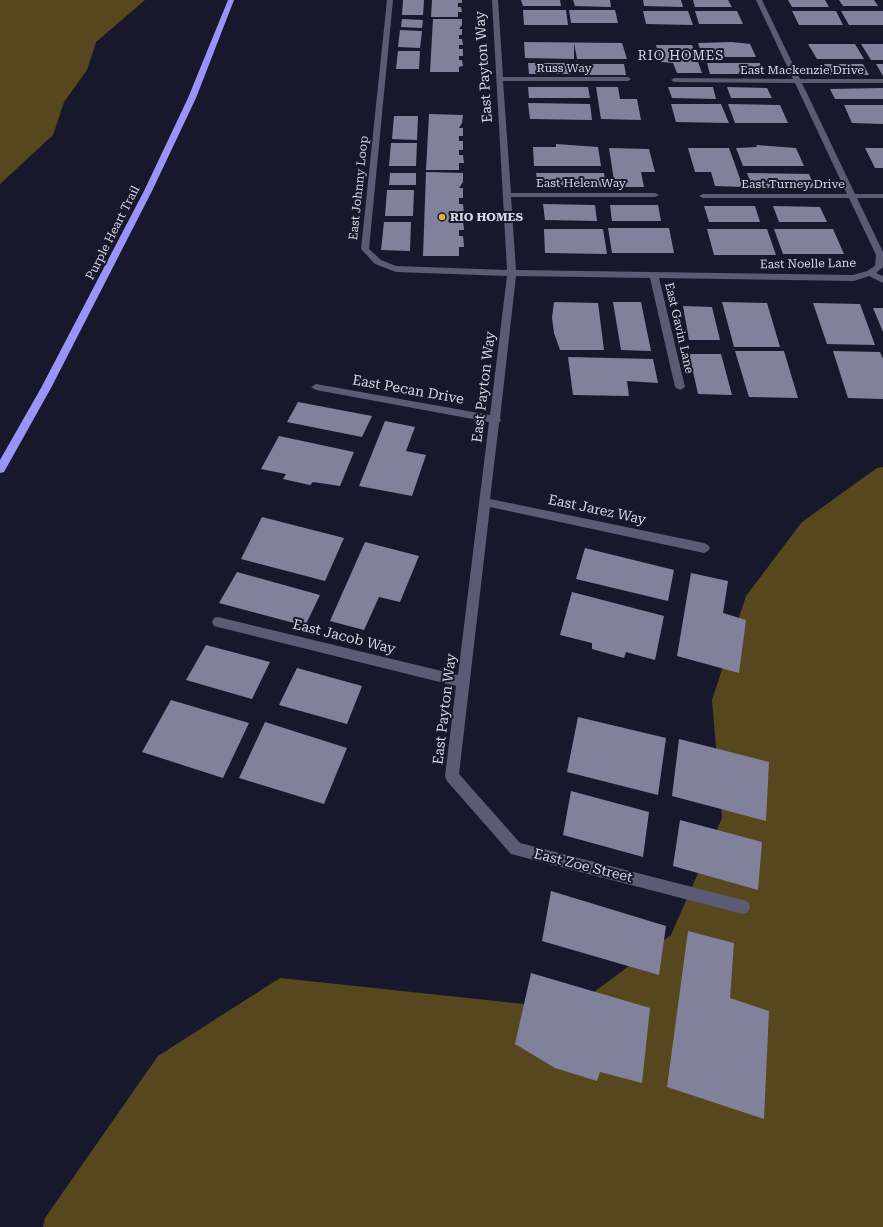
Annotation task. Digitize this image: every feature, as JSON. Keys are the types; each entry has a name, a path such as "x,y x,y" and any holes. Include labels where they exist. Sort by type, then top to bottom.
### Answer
{"highway":[{"name":"Purple Heart Trail","path":"0,469 46,388 148,191 192,98 231,0"}],"street":[{"name":"East Johnny Loop","path":"390,0 365,249 371,258 381,265 396,269 512,274"},
{"name":"East Payton Way","path":"452,776 496,420 512,274 495,0"},
{"name":"East Noelle Lane","path":"512,274 854,278 870,273 879,267 880,255 759,0"},
{"name":"Russ Way","path":"500,79 628,79"},
{"name":"East Mackenzie Drive","path":"674,80 883,81"},
{"name":"East Helen Way","path":"508,196 655,195"},
{"name":"East Turney Drive","path":"704,196 883,196"},
{"path":"870,273 883,280"},
{"name":"East Gavin Lane","path":"654,275 680,387"},
{"name":"East Pecan Drive","path":"316,387 496,420"},
{"name":"East Jarez Way","path":"485,502 704,548"},
{"name":"East Jacob Way","path":"218,622 463,682"},
{"name":"East Zoe Street","path":"452,776 516,848 743,907"}],"shaded area":[{"path":"0,0 145,0 96,42 87,70 64,102 53,135 0,184"},
{"path":"883,467 883,1227 43,1227 45,1218 158,1056 280,978 571,1009 671,935 722,818 712,700 746,596 802,522 877,468"}],"building":[{"path":"403,0 424,0 423,15 402,15"},
{"path":"432,0 462,0 462,3 458,3 458,7 461,7 462,12 458,12 458,17 431,17"},
{"path":"521,0 560,0 561,6 523,6"},
{"path":"573,0 610,0 611,7 575,6"},
{"path":"643,0 681,0 683,7 644,6"},
{"path":"693,0 728,0 732,7 695,7"},
{"path":"788,0 825,0 829,7 792,7"},
{"path":"839,0 874,0 878,6 843,6"},
{"path":"523,10 566,10 568,25 524,25"},
{"path":"569,10 615,10 618,23 571,23"},
{"path":"643,11 688,11 693,25 646,24"},
{"path":"695,11 737,11 743,24 699,24"},
{"path":"792,11 836,11 843,25 799,25"},
{"path":"841,11 883,11 883,25 849,25"},
{"path":"402,19 423,20 422,28 401,27"},
{"path":"433,19 462,19 462,25 459,29 462,29 462,35 459,35 459,39 462,39 463,45 459,45 459,49 463,49 463,56 459,56 459,60 462,60 463,66 459,67 459,72 430,72"},
{"path":"400,30 422,31 420,48 398,47"},
{"path":"524,42 622,43 627,59 577,59 574,43 574,59 525,58"},
{"path":"732,42 750,44 756,57 703,57 698,43"},
{"path":"808,44 855,44 864,59 817,59"},
{"path":"861,44 883,44 883,60 871,60"},
{"path":"656,45 692,45 702,73 677,73 673,63 661,62"},
{"path":"398,51 420,51 419,69 396,69"},
{"path":"528,63 571,63 572,74 529,74"},
{"path":"707,63 760,63 764,74 710,74"},
{"path":"582,64 624,64 626,75 583,75"},
{"path":"824,64 863,64 869,75 830,75"},
{"path":"876,64 883,64 883,76"},
{"path":"528,87 588,87 590,98 529,98"},
{"path":"596,87 618,87 620,99 637,99 641,120 601,119"},
{"path":"668,87 713,87 716,99 672,98"},
{"path":"727,87 767,88 772,98 731,98"},
{"path":"883,88 883,99 835,99 830,89"},
{"path":"528,103 590,104 592,120 530,119"},
{"path":"671,104 721,104 729,123 676,122"},
{"path":"728,104 780,105 788,123 735,123"},
{"path":"844,105 883,105 883,124 852,123"},
{"name":"RIO HOMES","path":"429,114 463,115 462,123 459,128 463,128 463,136 459,136 459,141 463,141 463,150 459,150 459,155 463,155 464,163 459,163 459,170 426,170"},
{"path":"394,116 418,116 417,140 392,139"},
{"path":"391,143 417,143 416,166 389,166"},
{"path":"556,144 598,147 601,166 534,166 533,147 556,147"},
{"path":"756,145 796,148 804,166 743,166 736,148 757,147"},
{"path":"609,148 649,149 655,172 641,172 644,187 615,187"},
{"path":"688,148 729,148 743,187 715,186 711,172 695,172"},
{"path":"865,148 883,148 883,168 875,168"},
{"name":"RIO HOMES","path":"426,172 463,173 463,182 459,188 463,188 463,198 459,198 459,204 463,204 464,214 459,214 459,220 463,220 464,230 459,230 459,236 463,236 464,247 459,247 459,256 423,256"},
{"path":"390,173 416,173 416,185 389,185"},
{"path":"536,173 604,173 606,187 538,186"},
{"path":"747,173 809,174 815,188 753,188"},
{"name":"RIO HOMES","path":"387,190 414,190 413,216 385,216"},
{"path":"543,204 595,205 597,221 545,220"},
{"path":"610,205 658,205 661,221 612,221"},
{"path":"704,206 755,206 760,222 709,222"},
{"path":"773,206 820,207 827,222 779,222"},
{"name":"RIO HOMES","path":"384,222 411,222 410,251 381,250"},
{"path":"608,228 669,228 674,253 612,253"},
{"path":"544,229 603,229 607,254 545,253"},
{"path":"707,229 767,229 776,255 714,255"},
{"path":"774,229 833,229 844,254 783,254"},
{"path":"554,302 598,303 604,350 560,350 554,333 552,318"},
{"path":"613,302 641,302 651,351 621,350"},
{"path":"722,302 767,303 780,347 734,347"},
{"path":"813,303 860,304 875,345 827,344"},
{"path":"683,306 712,307 720,340 689,340"},
{"path":"873,308 883,308 883,332"},
{"path":"735,351 784,351 798,398 749,397"},
{"path":"833,351 880,352 883,359 883,399 848,398"},
{"path":"689,354 721,354 732,395 698,394"},
{"path":"568,357 653,359 658,383 627,381 629,396 573,395"},
{"path":"298,402 372,416 362,437 287,422"},
{"path":"385,421 415,427 406,451 426,455 412,496 359,486"},
{"path":"279,436 354,452 340,486 313,482 310,485 283,479 286,474 261,469"},
{"path":"262,517 344,538 325,581 241,559"},
{"path":"365,542 419,556 400,602 379,597 364,630 330,621"},
{"path":"585,548 674,570 668,601 576,579"},
{"path":"237,572 320,595 305,626 219,603"},
{"path":"691,573 728,581 723,613 746,620 739,673 677,656"},
{"path":"572,592 664,616 655,660 626,652 624,658 592,649 592,643 560,635"},
{"path":"206,645 270,662 252,699 186,680"},
{"path":"297,668 362,686 347,724 279,705"},
{"path":"171,700 249,723 223,778 142,752"},
{"path":"578,717 666,738 658,795 567,772"},
{"path":"265,722 347,748 324,804 239,778"},
{"path":"679,739 769,762 766,821 672,796"},
{"path":"571,791 649,812 643,857 563,835"},
{"path":"680,820 762,842 758,890 673,866"},
{"path":"551,891 666,926 659,975 542,941"},
{"path":"688,931 734,943 730,998 769,1011 764,1119 667,1087"},
{"path":"531,973 650,1008 642,1083 600,1072 597,1081 555,1068 515,1044"}],"place":[{"name":"RIO HOMES","path":"442,217"}],"district":[{"name":"RIO HOMES","path":"681,56"}]}
